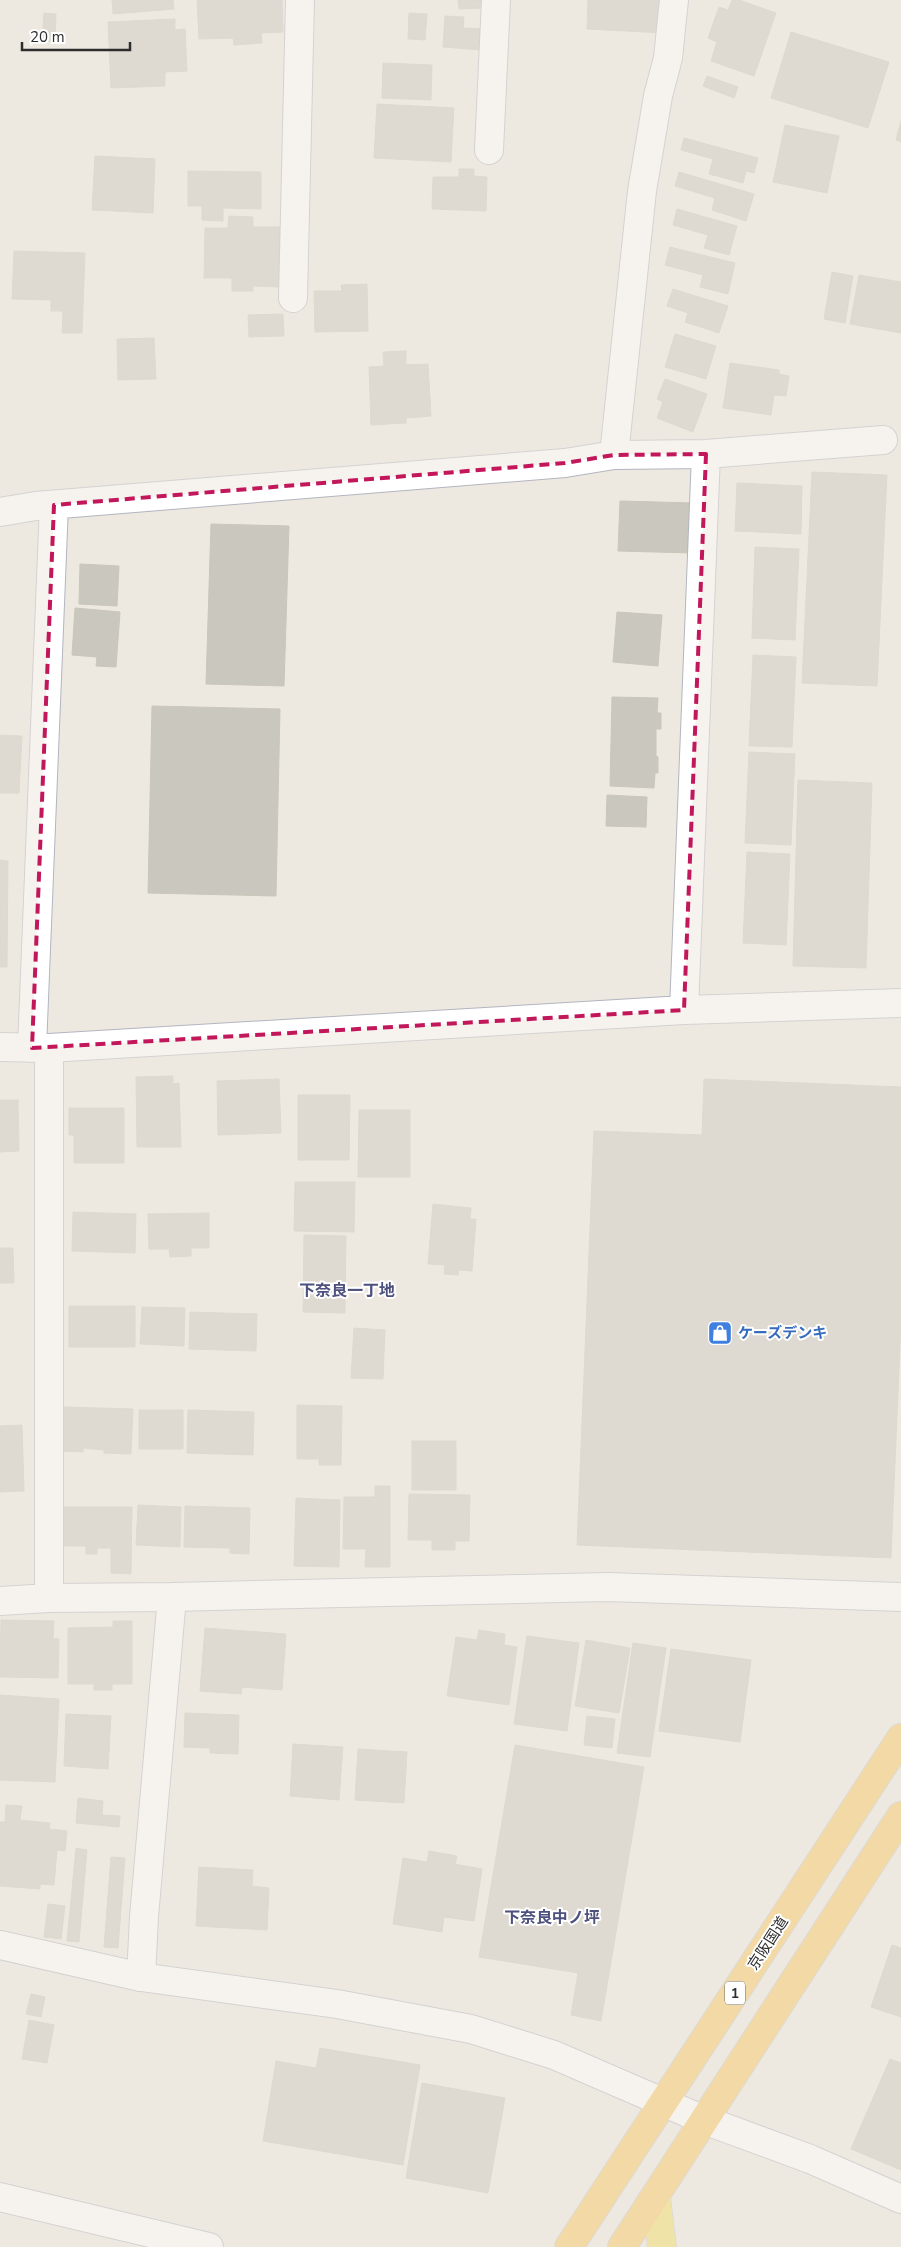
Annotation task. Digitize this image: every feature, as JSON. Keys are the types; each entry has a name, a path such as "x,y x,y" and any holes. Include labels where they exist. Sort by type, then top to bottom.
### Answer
{"highway":[{"name":"京阪国道","path":"569,2247 901,1738"},
{"path":"622,2247 656,2198 704,2120 901,1816"}],"main road":[{"path":"656,2198 662,2247"}],"street":[{"path":"293,298 300,0"},
{"path":"490,150 496,0"},
{"path":"614,455 642,191 658,96 668,58 674,0"},
{"path":"0,512 54,505 555,464 614,455 706,454 883,440"},
{"path":"684,1010 706,454"},
{"path":"49,1598 41,1048 54,505"},
{"path":"0,1047 41,1048 684,1010 901,1003"},
{"path":"0,1600 608,1587 901,1597"},
{"path":"141,1977 144,1917 172,1597"},
{"path":"0,1945 141,1977 337,2004 471,2029 554,2055 704,2120 810,2159 901,2199"},
{"path":"0,2197 209,2247"}],"highlighted area":[{"path":"706,454 684,1010 32,1048 54,505 565,463 614,455"}],"building":[{"path":"112,0 173,0 174,9 113,14"},
{"path":"197,0 282,0 283,32 261,33 262,43 234,45 233,38 199,39"},
{"path":"458,0 483,0 483,8 459,9"},
{"path":"588,0 667,0 665,33 587,29"},
{"path":"732,0 739,0 776,13 754,76 711,61 717,42 708,38 719,7 728,10"},
{"path":"44,13 56,14 55,42 42,41"},
{"path":"409,13 427,14 425,40 408,39"},
{"path":"445,16 464,17 463,28 484,29 482,50 443,47"},
{"path":"175,19 175,30 185,29 187,71 165,72 165,86 111,88 108,22"},
{"path":"791,32 889,62 868,128 771,98"},
{"path":"383,63 432,65 431,100 382,98"},
{"path":"707,76 738,87 734,98 703,86"},
{"path":"377,104 454,108 451,162 374,158"},
{"path":"901,121 901,142 896,140"},
{"path":"785,125 839,136 827,193 773,182"},
{"path":"684,138 758,158 754,173 746,171 743,183 709,174 713,159 681,150"},
{"path":"95,156 155,159 153,213 92,210"},
{"path":"459,169 474,169 474,176 487,177 486,211 432,209 433,177 459,177"},
{"path":"188,171 261,172 261,209 223,208 223,221 202,220 202,206 188,206"},
{"path":"679,172 754,194 746,221 712,210 715,198 675,186"},
{"path":"677,209 737,226 729,255 704,248 708,235 673,225"},
{"path":"229,216 253,217 253,227 280,227 279,287 253,286 253,291 232,291 232,278 204,278 205,228 228,228"},
{"path":"670,247 735,263 728,294 700,287 703,275 665,265"},
{"path":"14,251 85,253 82,333 62,333 63,311 51,311 51,300 12,299"},
{"path":"832,272 853,276 845,323 824,319"},
{"path":"859,275 901,282 901,333 850,324"},
{"path":"367,284 368,331 315,332 314,291 342,291 341,285"},
{"path":"673,289 728,306 719,333 685,322 688,313 667,306"},
{"path":"283,314 284,336 249,337 248,315"},
{"path":"675,334 716,346 706,379 665,367"},
{"path":"154,338 156,379 118,380 117,339"},
{"path":"406,351 406,365 428,364 431,416 406,418 406,423 371,425 369,367 384,366 383,352"},
{"path":"730,363 779,370 779,374 789,376 786,396 774,395 771,415 723,408"},
{"path":"665,379 707,394 693,432 657,418 663,402 657,399"},
{"path":"812,472 887,475 877,686 802,683"},
{"path":"737,483 802,486 801,534 735,531"},
{"path":"620,501 694,503 692,553 618,551"},
{"path":"211,524 289,526 284,686 206,684"},
{"path":"755,547 799,549 795,640 752,638"},
{"path":"80,564 119,566 117,606 79,604"},
{"path":"75,608 120,612 116,667 96,666 97,657 72,655"},
{"path":"617,612 662,615 658,666 613,662"},
{"path":"753,655 796,657 792,747 749,746"},
{"path":"612,697 658,698 657,713 661,713 661,729 656,729 658,773 655,773 654,788 610,786"},
{"path":"152,706 280,709 276,896 148,893"},
{"path":"0,735 22,736 19,793 0,793"},
{"path":"749,752 795,754 791,845 745,843"},
{"path":"798,780 872,783 866,968 793,966"},
{"path":"607,795 647,797 646,827 606,826"},
{"path":"747,852 790,854 786,945 743,943"},
{"path":"0,860 8,861 7,967 0,967"},
{"path":"173,1076 173,1084 179,1083 181,1147 137,1147 136,1077"},
{"path":"279,1079 281,1133 218,1135 217,1081"},
{"name":"ケーズデンキ","path":"704,1079 901,1087 901,1321 891,1558 577,1545 594,1131 702,1135"},
{"path":"298,1095 350,1095 349,1160 298,1160"},
{"path":"0,1100 18,1100 19,1151 0,1152"},
{"path":"69,1108 124,1108 124,1163 74,1163 74,1135 69,1135"},
{"path":"359,1110 410,1110 410,1177 358,1177"},
{"path":"295,1182 355,1182 354,1232 294,1231"},
{"path":"433,1204 471,1208 470,1219 476,1219 472,1271 459,1270 458,1275 444,1274 445,1265 428,1264"},
{"path":"73,1212 136,1214 135,1253 72,1251"},
{"path":"209,1213 209,1248 191,1248 191,1256 170,1257 169,1249 149,1249 148,1214"},
{"path":"304,1235 346,1236 345,1313 303,1312"},
{"path":"0,1248 13,1248 14,1283 0,1283"},
{"path":"69,1306 135,1306 135,1347 69,1347"},
{"path":"142,1307 185,1308 184,1346 140,1344"},
{"path":"190,1312 257,1314 256,1351 189,1349"},
{"path":"354,1328 385,1330 383,1379 351,1378"},
{"path":"297,1405 342,1406 341,1465 319,1465 319,1459 297,1459"},
{"path":"64,1407 133,1409 131,1454 104,1453 104,1450 83,1448 83,1452 63,1451"},
{"path":"139,1410 183,1410 183,1449 139,1449"},
{"path":"188,1410 254,1412 253,1455 187,1453"},
{"path":"22,1425 24,1491 0,1492 0,1426"},
{"path":"412,1441 456,1441 456,1490 412,1490"},
{"path":"375,1486 390,1486 390,1567 365,1567 366,1549 343,1549 344,1497 375,1497"},
{"path":"409,1494 470,1495 469,1541 455,1541 455,1550 432,1550 432,1540 408,1540"},
{"path":"296,1498 340,1500 339,1567 294,1566"},
{"path":"138,1505 181,1507 180,1547 136,1545"},
{"path":"185,1506 250,1508 249,1554 230,1553 230,1548 184,1547"},
{"path":"64,1507 132,1507 131,1574 111,1573 111,1548 97,1548 97,1554 86,1554 86,1546 64,1546"},
{"path":"1,1620 54,1621 53,1639 59,1639 58,1678 0,1677"},
{"path":"113,1621 132,1621 132,1684 112,1684 112,1690 94,1690 94,1684 68,1684 68,1628 113,1627"},
{"path":"205,1628 286,1634 282,1690 242,1687 241,1694 200,1691"},
{"path":"479,1630 505,1634 504,1645 517,1647 509,1705 447,1696 456,1637 477,1640"},
{"path":"527,1636 579,1643 567,1731 514,1724"},
{"path":"586,1640 630,1648 619,1713 575,1706"},
{"path":"633,1643 666,1648 650,1757 617,1753"},
{"path":"671,1649 751,1660 740,1742 659,1731"},
{"path":"0,1695 59,1699 55,1782 0,1780"},
{"path":"185,1713 239,1715 238,1754 210,1753 210,1748 184,1747"},
{"path":"66,1714 111,1716 108,1769 64,1766"},
{"path":"587,1716 615,1719 612,1748 584,1745"},
{"path":"293,1744 343,1747 339,1800 290,1796"},
{"path":"515,1745 644,1767 601,2021 571,2015 578,1973 479,1957"},
{"path":"358,1749 407,1752 404,1803 355,1800"},
{"path":"78,1798 103,1801 102,1815 120,1816 119,1827 76,1823"},
{"path":"6,1805 22,1806 20,1820 50,1823 49,1829 67,1831 65,1851 57,1850 54,1885 40,1884 40,1889 0,1886 0,1822 5,1822"},
{"path":"76,1848 87,1850 79,1942 67,1941"},
{"path":"429,1851 457,1856 455,1864 482,1869 474,1921 444,1917 442,1932 393,1924 403,1858 427,1862"},
{"path":"111,1857 125,1858 118,1948 104,1947"},
{"path":"199,1867 253,1870 252,1886 269,1888 267,1930 196,1926"},
{"path":"48,1904 65,1906 61,1939 44,1937"},
{"path":"892,1945 901,1948 901,2017 871,2007"},
{"path":"31,1994 45,1997 41,2017 26,2014"},
{"path":"29,2020 54,2025 47,2063 22,2059"},
{"path":"320,2048 420,2065 403,2165 263,2141 276,2061 316,2068"},
{"path":"890,2059 901,2063 901,2170 851,2149"},
{"path":"422,2083 505,2098 488,2193 406,2178"}],"place":[{"name":"ケーズデンキ","path":"720,1333"}],"district":[{"name":"下奈良一丁地","path":"347,1291"},
{"name":"下奈良中ノ坪","path":"552,1918"}]}
